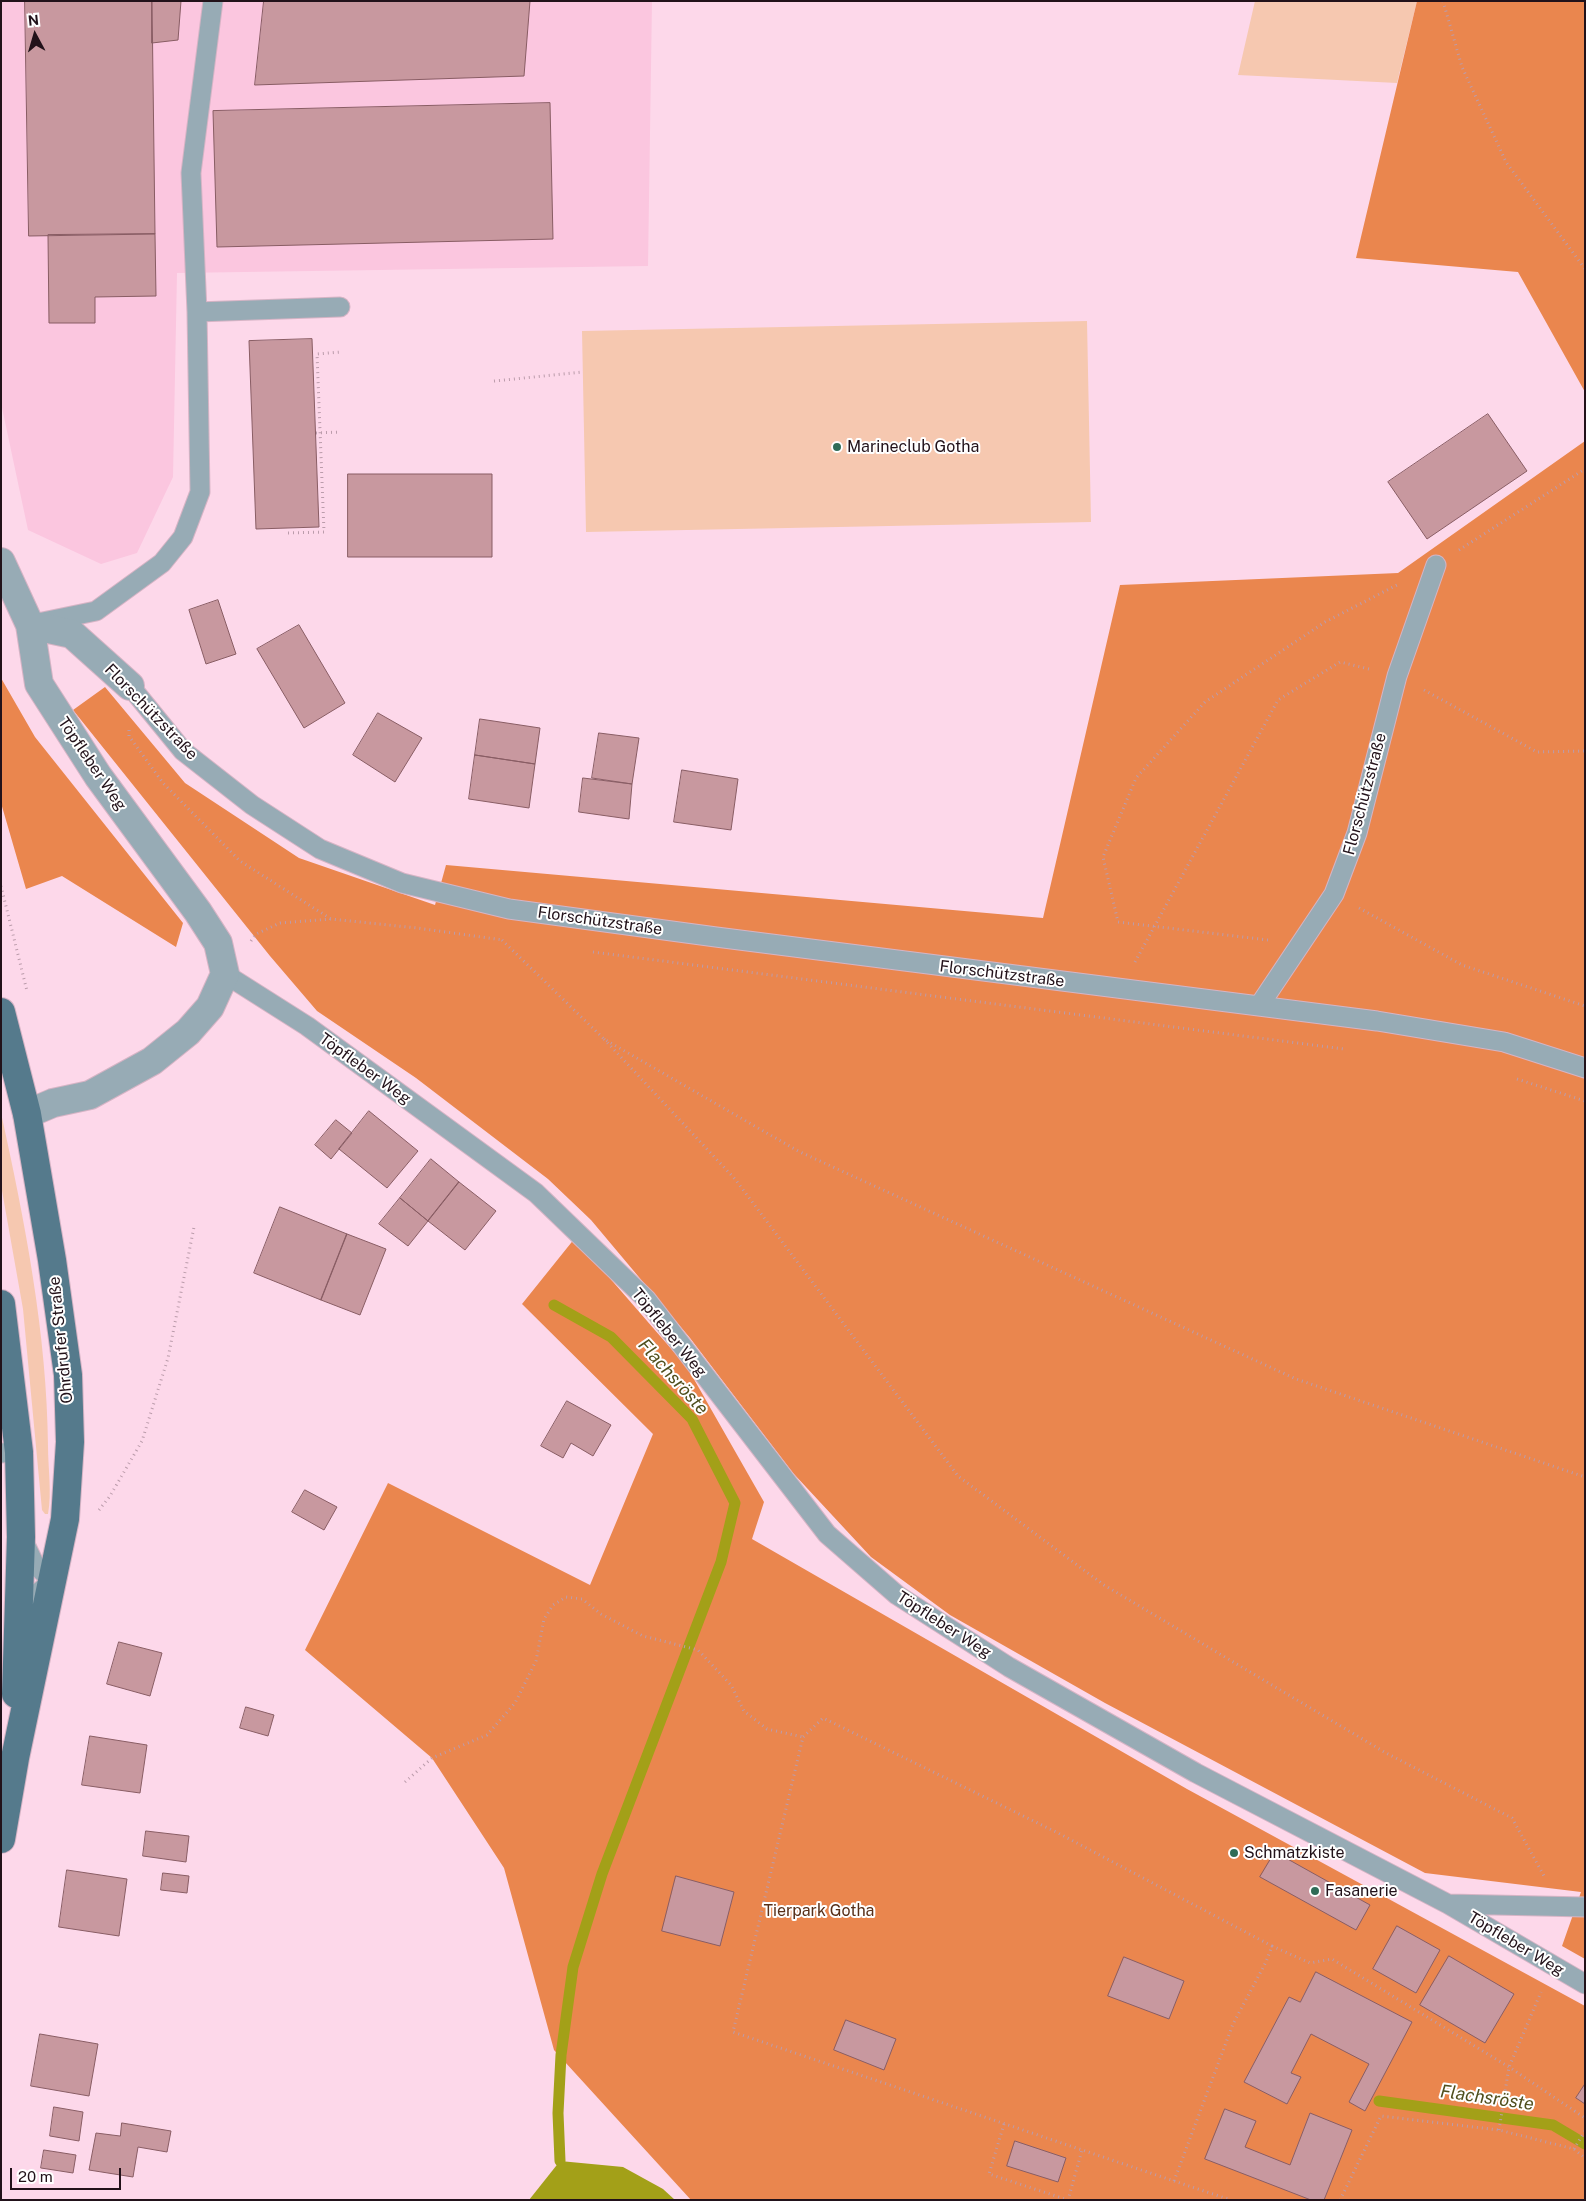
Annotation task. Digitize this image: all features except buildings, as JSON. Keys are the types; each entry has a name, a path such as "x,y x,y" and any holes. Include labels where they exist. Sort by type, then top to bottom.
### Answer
{"main road":[{"name":"Ohrdrufer Straße","path":"1,1012 26,1114 52,1260 68,1375 70,1442 65,1519 15,1758 1,1839"},
{"name":"Ohrdrufer Straße","path":"1,1304 10,1453 21,1537 15,1758"}],"street":[{"name":"Töpfleber Weg","path":"1,562 30,625 38,684 98,776 198,912 218,943 224,974"},
{"name":"Florschützstraße","path":"30,625 72,634 130,686"},
{"path":"26,1114 53,1104 90,1095 152,1061 188,1032 210,1007 224,974"}],"lane":[{"path":"30,625 96,611 162,563 183,537 200,492 197,312 191,173 213,1"},
{"path":"197,312 340,307"},
{"name":"Florschützstraße","path":"1259,1006 1334,894 1357,833 1397,676 1436,565"},
{"name":"Florschützstraße","path":"130,686 183,751 252,805 320,849 402,883 508,909 1378,1021 1504,1042 1585,1068"},
{"name":"Töpfleber Weg","path":"224,974 307,1026 536,1193 646,1299 827,1534 897,1595 1009,1667 1196,1774 1448,1904 1585,1984"},
{"path":"18,1619 39,1592 53,1581 35,1565 21,1537"},
{"name":"Töpfleber Weg","path":"1448,1904 1585,1907"}],"path":[{"path":"1443,1 1462,67 1506,162 1585,269"},
{"path":"288,534 324,532 318,433 317,354 341,352"},
{"path":"494,381 583,372"},
{"path":"318,433 341,432"},
{"path":"1301,944 1118,922 1103,857 1136,778 1204,702 1325,622 1436,565 1585,469"},
{"path":"1120,989 1278,700 1340,662 1397,676 1537,752 1585,751"},
{"path":"130,686 129,736 163,783 240,861 331,919"},
{"path":"1334,894 1462,965 1585,1006"},
{"path":"224,974 256,934 280,923 331,919 512,941"},
{"path":"502,940 604,1039 735,1179 958,1476 1104,1585 1386,1753 1512,1818 1561,1906"},
{"path":"588,952 1353,1050"},
{"path":"604,1039 798,1151 1296,1379 1585,1477"},
{"path":"1514,1078 1585,1101"},
{"path":"98,1511 110,1496 142,1441 168,1358 194,1227"},
{"path":"404,1782 432,1758 487,1734 515,1703 536,1661 544,1619 553,1606 566,1597 582,1599 602,1614 643,1636 698,1650 731,1685 744,1711 767,1729 803,1737"},
{"path":"1231,2200 1217,2197 733,2032 803,1737 824,1718 1058,1833 1272,1946 1310,1963 1332,1959 1509,2067 1585,2118"},
{"path":"1174,2181 1234,2024 1266,1962 1272,1946"},
{"path":"1499,2130 1509,2067 1553,1966"},
{"path":"1340,2200 1381,2116 1499,2130 1574,2150 1585,2158"},
{"path":"1004,2124 989,2174 1068,2200 1082,2150"},
{"path":"1574,2150 1584,2133"}],"shaded area":[{"path":"1,1 652,1 648,266 177,273 173,477 137,553 101,564 28,530 1,403"},
{"path":"1255,1 1417,1 1397,83 1238,75"},
{"name":"Marineclub Gotha","path":"1087,321 1091,522 586,532 582,331"},
{"path":"1,1113 26,1237 44,1362 50,1489 48,1514 45,1514 42,1510 23,1309 1,1185"},
{"path":"560,2161 623,2167 663,2189 675,2200 529,2200"}],"green space":[{"path":"1417,1 1585,1 1585,392 1518,272 1356,258"},
{"path":"1585,441 1585,1959 1562,1946 1581,1892 1425,1873 1105,1703 950,1615 871,1557 793,1473 690,1338 591,1220 548,1179 416,1078 317,1011 270,956 73,710 105,687 185,783 299,858 435,905 446,865 1043,918 1120,585 1398,573"},
{"path":"1,678 35,737 183,923 176,947 62,876 26,889 1,803"},
{"name":"Tierpark Gotha","path":"575,1238 687,1367 764,1502 752,1539 1187,1789 1585,2006 1585,2200 691,2200 554,2050 504,1868 432,1758 305,1650 388,1483 590,1585 653,1434 522,1304"}],"waterway":[{"path":"554,1305 611,1337 692,1419 735,1503 721,1562 602,1874 573,1967 561,2055 558,2113 560,2161"},
{"name":"Flachsröste","path":"1379,2101 1553,2125 1585,2144"}],"place":[{"name":"Marineclub Gotha","path":"837,447"},
{"name":"Schmatzkiste","path":"1234,1853"},
{"name":"Fasanerie","path":"1315,1891"}]}
